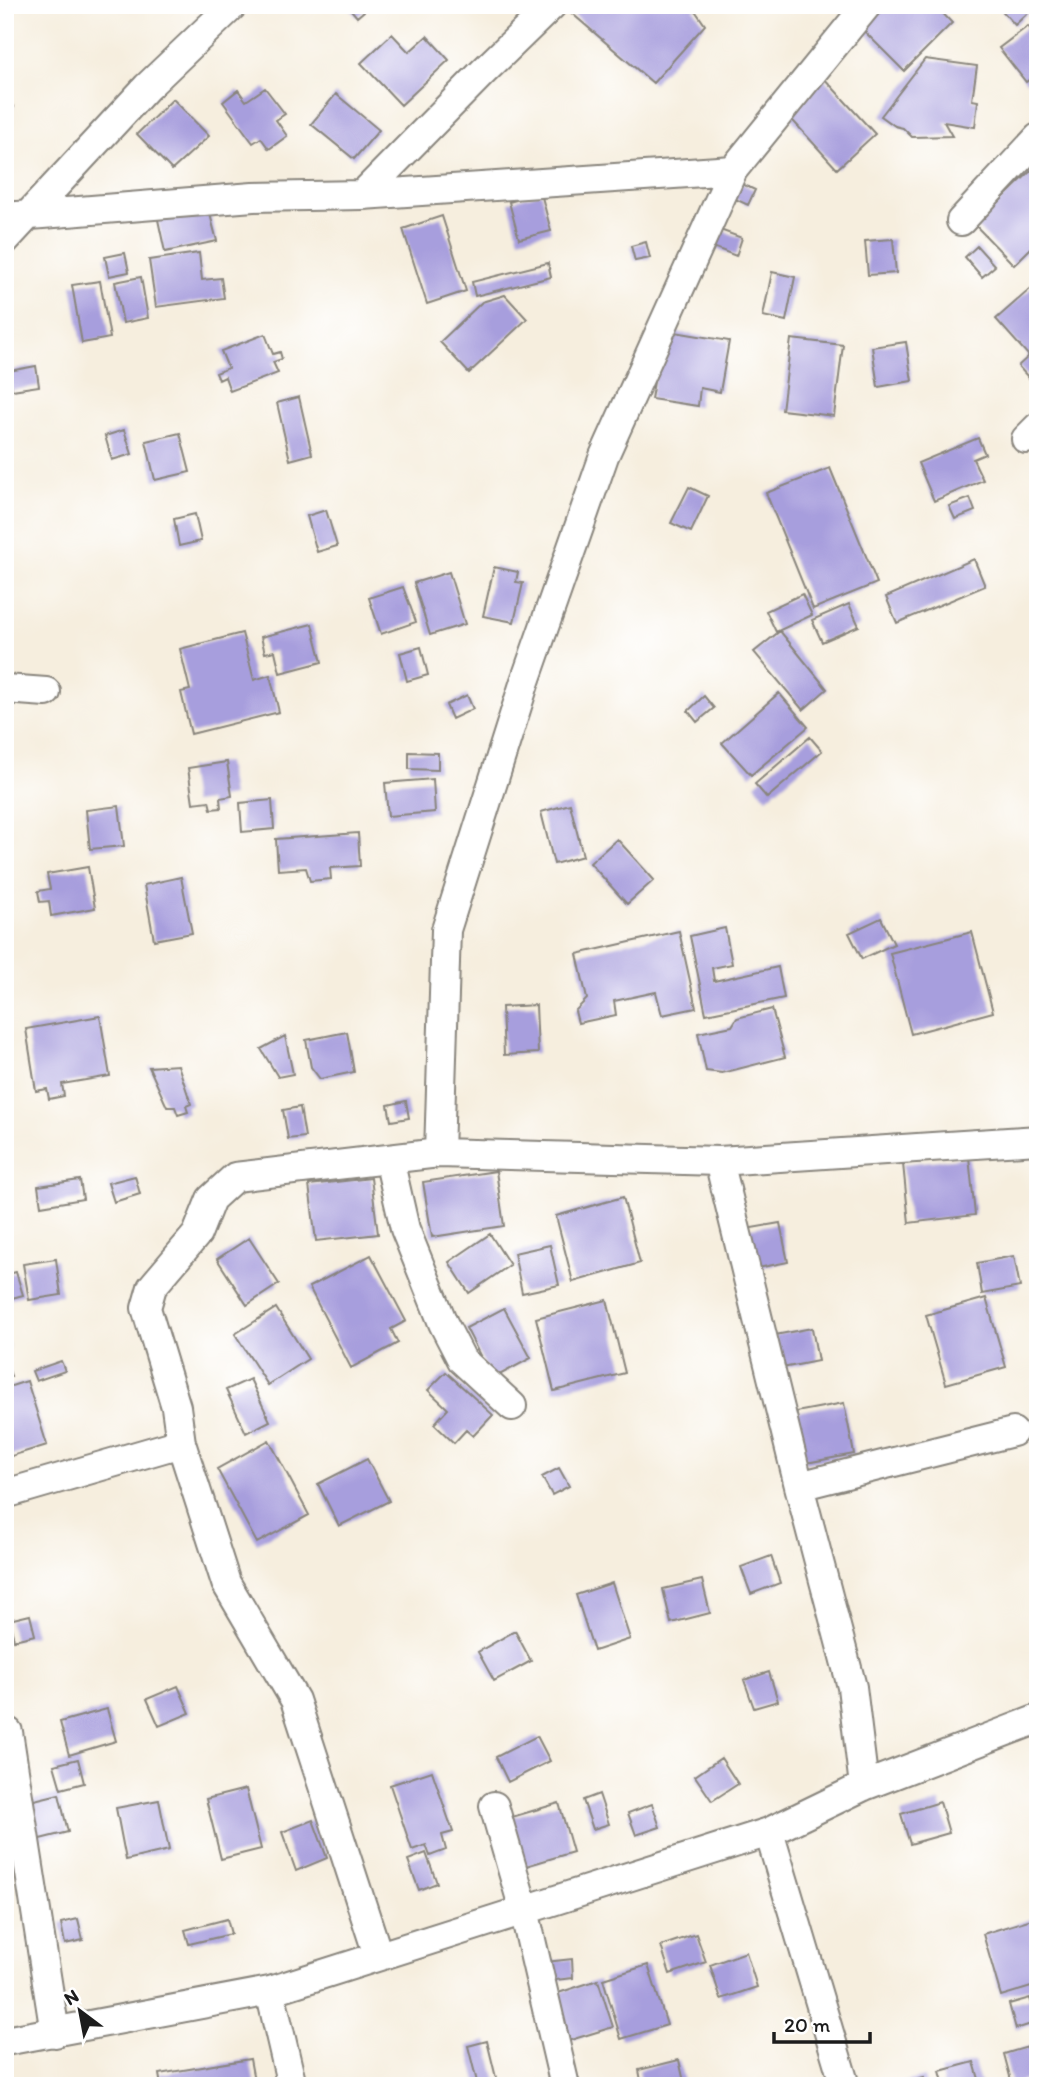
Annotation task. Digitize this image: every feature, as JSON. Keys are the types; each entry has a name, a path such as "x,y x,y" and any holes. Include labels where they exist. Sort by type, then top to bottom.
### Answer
{"street":[{"path":"5,240 17,216 233,5"},
{"path":"362,195 552,5"},
{"path":"439,1153 446,930 524,684 604,456 733,170 867,5"},
{"path":"961,221 1038,138"},
{"path":"17,216 253,197 362,195 733,170"},
{"path":"5,690 46,692"},
{"path":"378,1955 295,1700 226,1583 181,1444 176,1406 146,1308 152,1287 197,1234 211,1199 235,1178 439,1153 719,1161 1038,1140"},
{"path":"389,1159 405,1229 443,1323 462,1360 512,1406"},
{"path":"719,1161 799,1486 852,1687 864,1786"},
{"path":"799,1486 1013,1432"},
{"path":"5,1494 181,1444"},
{"path":"5,2041 270,1991 769,1832 864,1786 1038,1719"},
{"path":"8,1732 55,2033"},
{"path":"494,1806 524,1910 565,2086"},
{"path":"769,1832 845,2086"},
{"path":"270,1991 292,2086"}],"building":[{"path":"347,5 371,5 357,17"},
{"path":"572,5 700,5 694,9 705,25 653,83 568,10"},
{"path":"880,5 935,5 952,23 904,71 859,26"},
{"path":"997,5 1032,5 1034,7 1015,25"},
{"path":"1028,26 1038,38 1038,73 1026,82 999,48"},
{"path":"392,34 409,52 427,36 449,60 401,105 361,63"},
{"path":"925,59 977,66 972,100 978,101 975,127 944,122 952,136 912,137 903,128 881,116"},
{"path":"822,76 875,134 837,169 784,111"},
{"path":"265,88 285,114 276,120 287,136 269,149 261,138 253,143 223,102 238,90 246,101"},
{"path":"336,94 379,130 354,159 311,124"},
{"path":"5,97 14,107 5,115"},
{"path":"173,99 209,136 172,170 137,134"},
{"path":"1038,164 1038,241 1014,265 975,225"},
{"path":"740,183 755,190 748,205 733,198"},
{"path":"541,193 551,231 519,239 509,202"},
{"path":"210,214 217,241 165,252 157,215"},
{"path":"442,216 466,291 427,304 403,229"},
{"path":"712,227 742,238 736,256 705,244"},
{"path":"893,239 896,273 868,275 865,241"},
{"path":"646,242 650,258 635,261 631,246"},
{"path":"977,246 995,266 982,277 965,257"},
{"path":"125,253 129,272 109,276 105,257"},
{"path":"199,253 202,280 221,278 224,298 156,307 149,260"},
{"path":"548,263 551,277 475,296 472,282"},
{"path":"772,272 795,277 786,321 763,316"},
{"path":"141,277 148,318 123,323 115,282"},
{"path":"100,281 110,338 82,343 72,285"},
{"path":"1037,283 1038,388 1018,366 1029,356 996,319"},
{"path":"505,295 527,319 469,373 440,342 482,302"},
{"path":"663,330 729,341 720,392 700,388 698,406 651,399"},
{"path":"265,334 273,354 280,352 282,359 273,362 278,373 230,391 225,377 219,380 216,373 228,368 221,351"},
{"path":"791,339 843,345 834,416 782,410"},
{"path":"906,342 912,381 878,387 872,347"},
{"path":"36,366 39,386 12,390 9,371"},
{"path":"299,397 312,454 290,460 277,403"},
{"path":"124,430 132,454 112,460 105,436"},
{"path":"180,433 190,472 155,480 146,441"},
{"path":"978,438 985,454 973,459 983,480 934,501 918,463"},
{"path":"830,468 877,583 813,609 766,493"},
{"path":"689,487 708,496 691,532 671,523"},
{"path":"970,498 975,511 955,519 949,506"},
{"path":"326,510 337,546 317,552 307,516"},
{"path":"195,514 201,541 179,546 174,519"},
{"path":"974,559 985,586 897,623 886,597"},
{"path":"494,567 518,572 516,582 523,583 514,622 483,616"},
{"path":"449,572 465,624 430,635 414,583"},
{"path":"403,587 416,622 381,634 369,598"},
{"path":"802,594 812,615 776,632 766,611"},
{"path":"849,604 859,626 822,642 812,620"},
{"path":"312,624 322,662 280,673 275,651 265,653 261,637"},
{"path":"780,631 827,689 803,710 754,652"},
{"path":"242,633 254,680 270,675 279,712 191,734 181,692 190,690 180,649"},
{"path":"421,647 428,675 407,681 400,653"},
{"path":"779,693 808,727 751,775 722,743"},
{"path":"467,695 473,709 452,719 446,705"},
{"path":"704,696 714,708 697,722 688,711"},
{"path":"810,737 822,751 767,798 755,784"},
{"path":"409,752 438,753 438,770 409,769"},
{"path":"227,762 232,796 220,798 221,808 211,809 209,801 193,803 188,768"},
{"path":"433,779 435,812 388,816 385,783"},
{"path":"272,800 274,829 242,832 240,803"},
{"path":"570,804 583,856 554,864 541,812"},
{"path":"119,806 124,846 90,849 86,810"},
{"path":"358,833 360,866 330,868 331,879 310,881 306,868 278,870 276,839"},
{"path":"617,839 654,880 627,904 590,863"},
{"path":"88,867 95,908 51,916 49,901 40,902 38,891 50,889 47,874"},
{"path":"181,877 192,933 154,940 144,885"},
{"path":"881,918 894,944 862,959 849,933"},
{"path":"725,928 732,964 712,968 714,981 778,967 784,998 706,1014 690,936"},
{"path":"679,931 696,1008 662,1015 656,992 614,1001 616,1015 578,1023 575,1011 587,999 577,954"},
{"path":"972,932 993,1012 911,1034 890,953"},
{"path":"536,1005 538,1053 504,1055 502,1007"},
{"path":"772,1009 785,1057 722,1073 706,1071 698,1033 732,1026 737,1018"},
{"path":"100,1016 110,1076 62,1084 64,1096 49,1099 47,1089 36,1091 26,1029"},
{"path":"347,1032 354,1072 320,1079 311,1067 306,1040"},
{"path":"285,1036 293,1074 278,1077 261,1049"},
{"path":"178,1065 191,1104 186,1106 188,1112 178,1115 175,1107 167,1107 149,1067"},
{"path":"406,1101 409,1118 391,1121 388,1105"},
{"path":"300,1107 305,1137 288,1139 283,1110"},
{"path":"969,1157 975,1215 909,1223 903,1164"},
{"path":"496,1171 504,1226 432,1237 423,1182"},
{"path":"135,1176 140,1194 114,1202 108,1183"},
{"path":"371,1178 378,1234 316,1241 309,1185"},
{"path":"80,1180 83,1199 41,1206 38,1186"},
{"path":"623,1197 640,1263 573,1282 556,1216"},
{"path":"780,1223 788,1262 748,1270 740,1230"},
{"path":"490,1234 510,1265 469,1293 449,1262"},
{"path":"249,1238 279,1284 247,1305 217,1259"},
{"path":"550,1245 559,1285 522,1293 514,1253"},
{"path":"371,1255 406,1321 391,1329 398,1343 351,1368 309,1287"},
{"path":"1014,1256 1020,1287 982,1294 977,1263"},
{"path":"56,1259 61,1295 29,1300 23,1264"},
{"path":"16,1272 23,1295 5,1300 5,1275"},
{"path":"986,1298 1006,1367 946,1384 926,1315"},
{"path":"607,1300 625,1373 554,1391 536,1318"},
{"path":"276,1308 308,1359 268,1385 235,1334"},
{"path":"504,1308 531,1358 492,1379 466,1328"},
{"path":"812,1328 818,1361 782,1368 775,1335"},
{"path":"5,1332 10,1347 5,1349"},
{"path":"5,1360 11,1376 5,1377"},
{"path":"61,1361 65,1371 36,1381 32,1371"},
{"path":"446,1372 493,1415 473,1436 466,1430 454,1443 434,1424 448,1409 428,1390"},
{"path":"250,1379 270,1421 246,1433 226,1390"},
{"path":"27,1381 47,1445 5,1458 5,1388"},
{"path":"844,1403 854,1454 806,1463 796,1412"},
{"path":"269,1440 309,1515 257,1543 217,1469"},
{"path":"367,1459 389,1501 339,1526 318,1484"},
{"path":"559,1468 569,1486 552,1495 542,1477"},
{"path":"771,1556 780,1583 751,1594 741,1567"},
{"path":"702,1580 710,1613 671,1623 663,1589"},
{"path":"612,1583 630,1639 594,1651 576,1595"},
{"path":"30,1615 35,1635 14,1640 9,1620"},
{"path":"515,1631 531,1661 494,1681 478,1652"},
{"path":"769,1672 778,1701 754,1708 744,1680"},
{"path":"178,1686 190,1713 159,1726 147,1699"},
{"path":"107,1709 116,1741 69,1755 60,1722"},
{"path":"537,1736 550,1761 508,1782 496,1757"},
{"path":"721,1758 738,1784 712,1801 695,1776"},
{"path":"78,1759 84,1783 61,1789 54,1765"},
{"path":"432,1771 453,1832 442,1835 446,1850 430,1856 426,1845 412,1850 390,1785"},
{"path":"1038,1774 1038,1790 1037,1790 1032,1776"},
{"path":"246,1789 261,1849 221,1859 206,1799"},
{"path":"59,1794 68,1832 36,1840 26,1802"},
{"path":"599,1794 609,1824 593,1829 583,1800"},
{"path":"159,1800 169,1850 126,1860 116,1808"},
{"path":"940,1802 949,1833 910,1844 901,1814"},
{"path":"559,1803 573,1852 516,1869 502,1820"},
{"path":"652,1804 660,1827 636,1835 628,1813"},
{"path":"313,1820 327,1858 296,1871 282,1832"},
{"path":"426,1853 437,1883 419,1890 408,1860"},
{"path":"1038,1917 1038,1985 1001,1996 983,1934"},
{"path":"78,1919 83,1940 65,1944 61,1923"},
{"path":"227,1919 231,1934 189,1944 185,1930"},
{"path":"696,1934 706,1962 670,1974 661,1946"},
{"path":"746,1952 757,1987 721,1999 710,1965"},
{"path":"572,1959 573,1978 547,1981 546,1962"},
{"path":"648,1965 667,2025 621,2039 603,1979"},
{"path":"598,1980 613,2027 561,2043 546,1997"},
{"path":"1030,1998 1037,2022 1016,2029 1009,2004"},
{"path":"487,2041 498,2086 478,2086 468,2046"},
{"path":"1038,2044 1038,2077 1012,2084 1004,2054"},
{"path":"250,2059 255,2086 161,2086 159,2074"},
{"path":"679,2060 685,2086 642,2086 639,2070"},
{"path":"974,2062 981,2086 944,2086 940,2071"},
{"path":"924,2077 926,2086 894,2086 894,2085"},
{"path":"823,2081 825,2086 808,2086 808,2085"}]}
